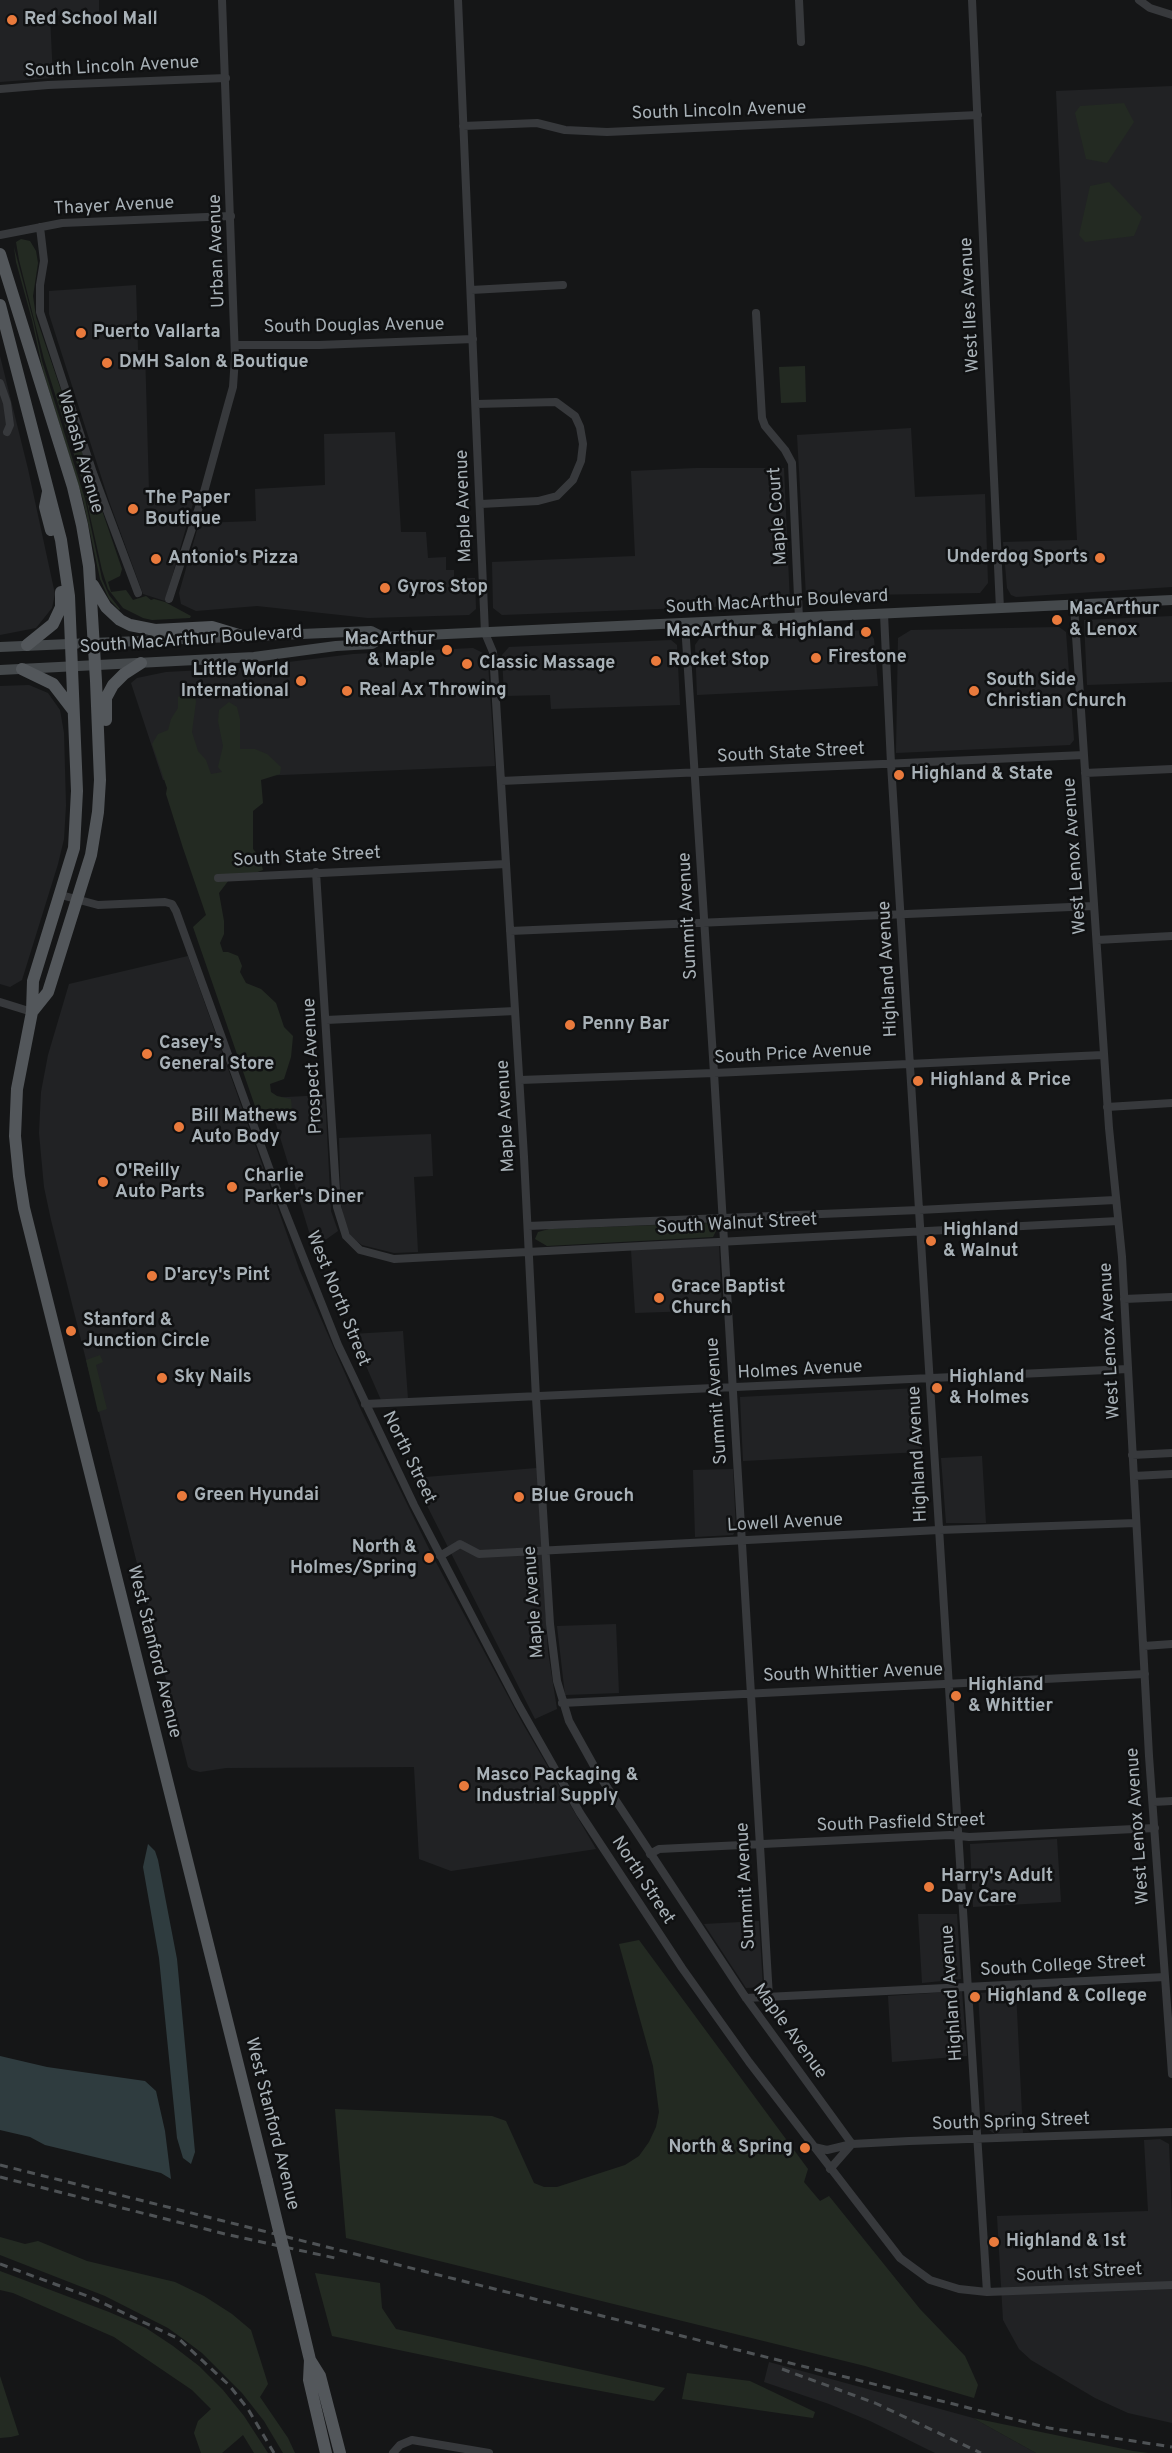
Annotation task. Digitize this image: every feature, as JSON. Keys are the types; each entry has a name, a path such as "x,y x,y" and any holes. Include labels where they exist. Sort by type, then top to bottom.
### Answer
{"main road":[{"name":"Wabash Avenue","path":"0,254 73,487 89,566 95,665"},
{"name":"Wabash Avenue","path":"0,305 49,488 65,566 72,666"},
{"path":"27,645 53,624 61,607 56,558 45,507 49,488"},
{"path":"89,566 93,585 106,607 120,620 130,625 155,630 212,627 242,636"},
{"name":"South MacArthur Boulevard","path":"0,647 371,631 383,637 485,633 1172,600"},
{"name":"South MacArthur Boulevard","path":"0,670 254,657 336,646 372,644 383,637"},
{"path":"100,773 107,759 106,698 118,680 141,663"},
{"name":"West Stanford Avenue","path":"32,1012 48,992 78,900 95,832 100,773 95,665"},
{"name":"West Stanford Avenue","path":"72,666 77,821 74,848 33,981 32,1012 16,1098 15,1136 21,1192 310,2360"},
{"path":"22,669 53,684 74,711"},
{"path":"310,2360 309,2380 326,2453"},
{"path":"310,2360 320,2376 340,2453"}],"street":[{"name":"Urban Avenue","path":"170,599 204,492 233,387 236,345 222,0"},
{"name":"Maple Avenue","path":"458,0 485,633 493,652 520,1080 536,1398 555,1667 562,1702 569,1721 599,1775 746,1998 852,2144"},
{"path":"799,0 801,42"},
{"name":"West Iles Avenue","path":"972,0 1000,609"},
{"path":"1139,0 1150,8 1172,15"},
{"name":"South Lincoln Avenue","path":"0,89 226,78"},
{"name":"South Lincoln Avenue","path":"464,126 537,123 565,130 607,132 978,115"},
{"name":"Thayer Avenue","path":"0,235 62,223 231,216"},
{"path":"40,227 44,261 39,299 40,312 93,472 138,593"},
{"path":"471,290 563,285"},
{"name":"Maple Court","path":"756,313 762,418 792,463 799,619"},
{"name":"South Douglas Avenue","path":"236,345 319,345 473,339"},
{"path":"0,383 7,403 10,424 8,432"},
{"path":"476,404 556,402 575,416 582,433 583,444 581,461 576,474 561,494 538,501 481,504"},
{"name":"West Lenox Avenue","path":"1074,606 1103,1055 1124,1299 1153,1802 1168,1963 1165,1977 1172,2074"},
{"name":"Highland Avenue","path":"884,614 891,764 987,2292"},
{"name":"Summit Avenue","path":"684,624 714,1074 769,1997"},
{"name":"South State Street","path":"501,781 1084,755"},
{"path":"1085,773 1172,769"},
{"name":"South State Street","path":"218,878 506,864"},
{"name":"Prospect Avenue","path":"316,873 337,1207 346,1236 360,1250"},
{"name":"West North Street","path":"61,895 108,906 165,902 172,904 322,1307 365,1404"},
{"path":"510,931 1094,906"},
{"path":"1097,940 1172,936"},
{"path":"0,1002 32,1012"},
{"path":"326,1020 515,1011"},
{"name":"South Price Avenue","path":"520,1080 714,1074 1103,1055"},
{"path":"1107,1107 1172,1103"},
{"name":"South Walnut Street","path":"528,1226 1115,1200"},
{"name":"South Walnut Street","path":"360,1250 394,1259 1118,1221"},
{"path":"1124,1299 1172,1297"},
{"name":"Holmes Avenue","path":"365,1404 733,1389 1128,1369"},
{"name":"North Street","path":"365,1404 440,1556 518,1704 591,1829 707,2005 900,2258 930,2280 945,2285 987,2292"},
{"path":"1132,1455 1172,1453"},
{"path":"1134,1476 1172,1474"},
{"name":"Lowell Avenue","path":"440,1556 460,1544 479,1554 939,1530 1136,1523"},
{"path":"1144,1646 1172,1644"},
{"name":"South Whittier Avenue","path":"562,1702 1145,1674"},
{"path":"1153,1802 1172,1801"},
{"name":"South Pasfield Street","path":"650,1854 659,1850 760,1844 1155,1828"},
{"name":"South College Street","path":"746,1998 1165,1977"},
{"name":"South Spring Street","path":"814,2147 835,2149 852,2144 1172,2132"},
{"path":"830,2169 852,2144"},
{"name":"South 1st Street","path":"987,2292 1172,2285"},
{"path":"393,2453 399,2445 412,2440 489,2453"}],"shaded area":[{"path":"0,0 99,0 99,14 50,16 53,78 0,82"},
{"path":"1172,86 1172,587 1016,597 1011,595 1007,588 1003,542 1077,540 1056,91"},
{"path":"1124,103 1134,122 1107,163 1086,159 1075,113 1080,106"},
{"path":"1109,182 1142,217 1134,236 1085,242 1079,235 1090,186"},
{"path":"21,239 30,241 36,251 38,263 33,296 36,317 122,569 120,576 108,582 111,592 126,590 133,600 146,596 151,600 165,602 191,616 190,618 152,620 143,618 123,608 108,589 82,480 44,359 19,260 16,242"},
{"path":"14,247 42,361 85,499 102,579 119,610 109,599 100,579 83,500 43,371"},
{"path":"136,285 138,350 145,350 149,492 196,493 165,601 143,594 109,501 49,314 49,291"},
{"path":"0,356 28,469 55,594 52,608 36,628 0,635"},
{"path":"805,366 806,402 781,403 779,367"},
{"path":"911,428 915,497 985,494 988,583 980,593 806,596 797,435"},
{"path":"395,432 401,532 426,532 428,558 446,557 446,570 454,570 454,578 475,578 476,609 469,615 368,618 257,606 196,611 181,604 179,593 199,523 256,521 255,489 325,485 324,434"},
{"path":"784,468 790,604 502,615 493,608 492,562 635,556 631,471"},
{"path":"1172,616 1172,682 1087,685 1084,620"},
{"path":"1059,627 1066,632 1074,740 1070,745 896,753 898,638 911,630"},
{"path":"868,630 874,639 878,686 697,695 695,645 700,638"},
{"path":"671,640 677,645 680,705 551,709 550,695 504,696 502,655 509,647"},
{"path":"473,648 483,653 488,663 495,766 163,780 131,683 137,678 166,672 240,668 353,654"},
{"path":"29,685 48,693 60,710 64,733 66,805 64,839 22,980 10,987 0,984 0,686"},
{"path":"189,692 195,695 196,702 192,732 198,751 206,760 211,774 222,772 218,767 223,746 218,721 219,710 229,702 237,707 240,719 240,749 255,749 267,754 281,767 280,774 261,780 263,803 253,811 253,849 259,856 263,870 252,874 232,876 219,893 224,921 224,934 220,943 223,952 238,956 242,966 240,972 246,983 261,989 276,1003 284,1027 293,1036 291,1057 284,1079 270,1084 271,1092 291,1099 292,1110 256,1109 193,927 206,915 152,744 158,734 168,730 171,719 178,708 178,697"},
{"path":"188,956 300,1271 361,1410 431,1553 523,1724 596,1849 451,1871 419,1859 414,1767 226,1768 200,1772 188,1767 51,1220 44,1187 39,1133 41,1092 48,1055 69,984"},
{"path":"325,1095 331,1211 338,1231 314,1248 268,1098"},
{"path":"431,1134 433,1176 414,1177 418,1252 394,1253 362,1245 351,1237 345,1224 341,1205 339,1138"},
{"path":"710,1223 717,1229 713,1237 547,1246 535,1239 538,1232 549,1229"},
{"path":"719,1245 722,1310 635,1313 631,1250"},
{"path":"403,1331 408,1399 381,1400 352,1334"},
{"path":"100,1355 103,1362 96,1365 107,1409 98,1412 86,1360"},
{"path":"918,1388 921,1452 743,1461 740,1397"},
{"path":"982,1456 986,1523 946,1523 941,1458"},
{"path":"537,1468 548,1652 557,1709 535,1719 413,1478"},
{"path":"733,1469 736,1530 733,1535 695,1537 693,1470"},
{"path":"616,1624 619,1693 565,1695 557,1626"},
{"path":"1057,1839 1061,1902 973,1907 970,1844"},
{"path":"148,1844 155,1851 158,1860 177,1959 195,2152 191,2164 183,2158 177,2138 159,1958 143,1867"},
{"path":"918,1914 957,1914 961,1979 922,1983"},
{"path":"759,1921 763,1987 746,1988 704,1924"},
{"path":"639,1940 808,2169 804,2182 820,2201 829,2196 920,2309 965,2356 978,2385 974,2398 865,2366 346,2238 335,2109 492,2116 506,2121 534,2183 544,2187 557,2187 625,2165 639,2156 656,2127 659,2112 653,2066 619,1944"},
{"path":"962,1991 967,2056 892,2062 888,1996"},
{"path":"1016,1991 1023,2134 995,2134 986,2128 978,1993"},
{"path":"0,2056 47,2067 145,2081 156,2091 165,2131 171,2179 161,2173 45,2145 30,2137 0,2130"},
{"path":"1160,2139 1169,2144 1172,2218 1172,2423 1128,2413 1095,2398 1031,2360 1019,2349 1003,2320 997,2216 1148,2211 1144,2140"},
{"path":"0,2237 25,2244 38,2241 87,2261 175,2282 204,2296 232,2314 251,2330 268,2384 260,2397 288,2438 295,2453 283,2453 264,2421 242,2393 202,2353 186,2341 168,2328 105,2296 0,2255"},
{"path":"0,2271 146,2328 173,2346 199,2366 223,2390 244,2416 268,2453 254,2453 243,2435 222,2453 201,2453 194,2433 198,2421 211,2409 192,2390 114,2337 13,2293 0,2290"},
{"path":"315,2273 380,2283 382,2308 396,2329 665,2388 654,2401 332,2336"},
{"path":"769,2362 973,2418 1036,2453 935,2453 870,2421 764,2382"},
{"path":"687,2373 750,2381 815,2412 813,2418 682,2399"},
{"path":"0,2376 19,2435 0,2438"},
{"path":"973,2418 1133,2451 1148,2453 1036,2453"}],"railway":[{"path":"0,2165 1049,2428 1172,2447"},
{"path":"0,2177 225,2234 335,2258"},
{"path":"0,2264 90,2297 179,2339 229,2385 248,2409 274,2453"},
{"path":"782,2369 875,2403 981,2453"}],"place":[{"name":"Red School Mall","path":"12,20"},
{"name":"Puerto Vallarta","path":"81,333"},
{"name":"DMH Salon & Boutique","path":"107,363"},
{"name":"The Paper Boutique","path":"133,509"},
{"name":"Underdog Sports","path":"1100,558"},
{"name":"Antonio's Pizza","path":"156,559"},
{"name":"Gyros Stop","path":"385,588"},
{"name":"MacArthur & Lenox","path":"1057,620"},
{"name":"MacArthur & Highland","path":"866,632"},
{"name":"MacArthur & Maple","path":"447,650"},
{"name":"Firestone","path":"816,658"},
{"name":"Rocket Stop","path":"656,661"},
{"name":"Classic Massage","path":"467,664"},
{"name":"Little World International","path":"301,681"},
{"name":"Real Ax Throwing","path":"347,691"},
{"name":"South Side Christian Church","path":"974,691"},
{"name":"Highland & State","path":"899,775"},
{"name":"Penny Bar","path":"570,1025"},
{"name":"Casey's General Store","path":"147,1054"},
{"name":"Highland & Price","path":"918,1081"},
{"name":"Bill Mathews Auto Body","path":"179,1127"},
{"name":"O'Reilly Auto Parts","path":"103,1182"},
{"name":"Charlie Parker's Diner","path":"232,1187"},
{"name":"Highland & Walnut","path":"931,1241"},
{"name":"D'arcy's Pint","path":"152,1276"},
{"name":"Grace Baptist Church","path":"659,1298"},
{"name":"Stanford & Junction Circle","path":"71,1331"},
{"name":"Sky Nails","path":"162,1378"},
{"name":"Highland & Holmes","path":"937,1388"},
{"name":"Green Hyundai","path":"182,1496"},
{"name":"Blue Grouch","path":"519,1497"},
{"name":"North & Holmes/Spring","path":"429,1558"},
{"name":"Highland & Whittier","path":"956,1696"},
{"name":"Masco Packaging & Industrial Supply","path":"464,1786"},
{"name":"Harry's Adult Day Care","path":"929,1887"},
{"name":"Highland & College","path":"975,1997"},
{"name":"North & Spring","path":"805,2148"},
{"name":"Highland & 1st","path":"994,2242"}]}
